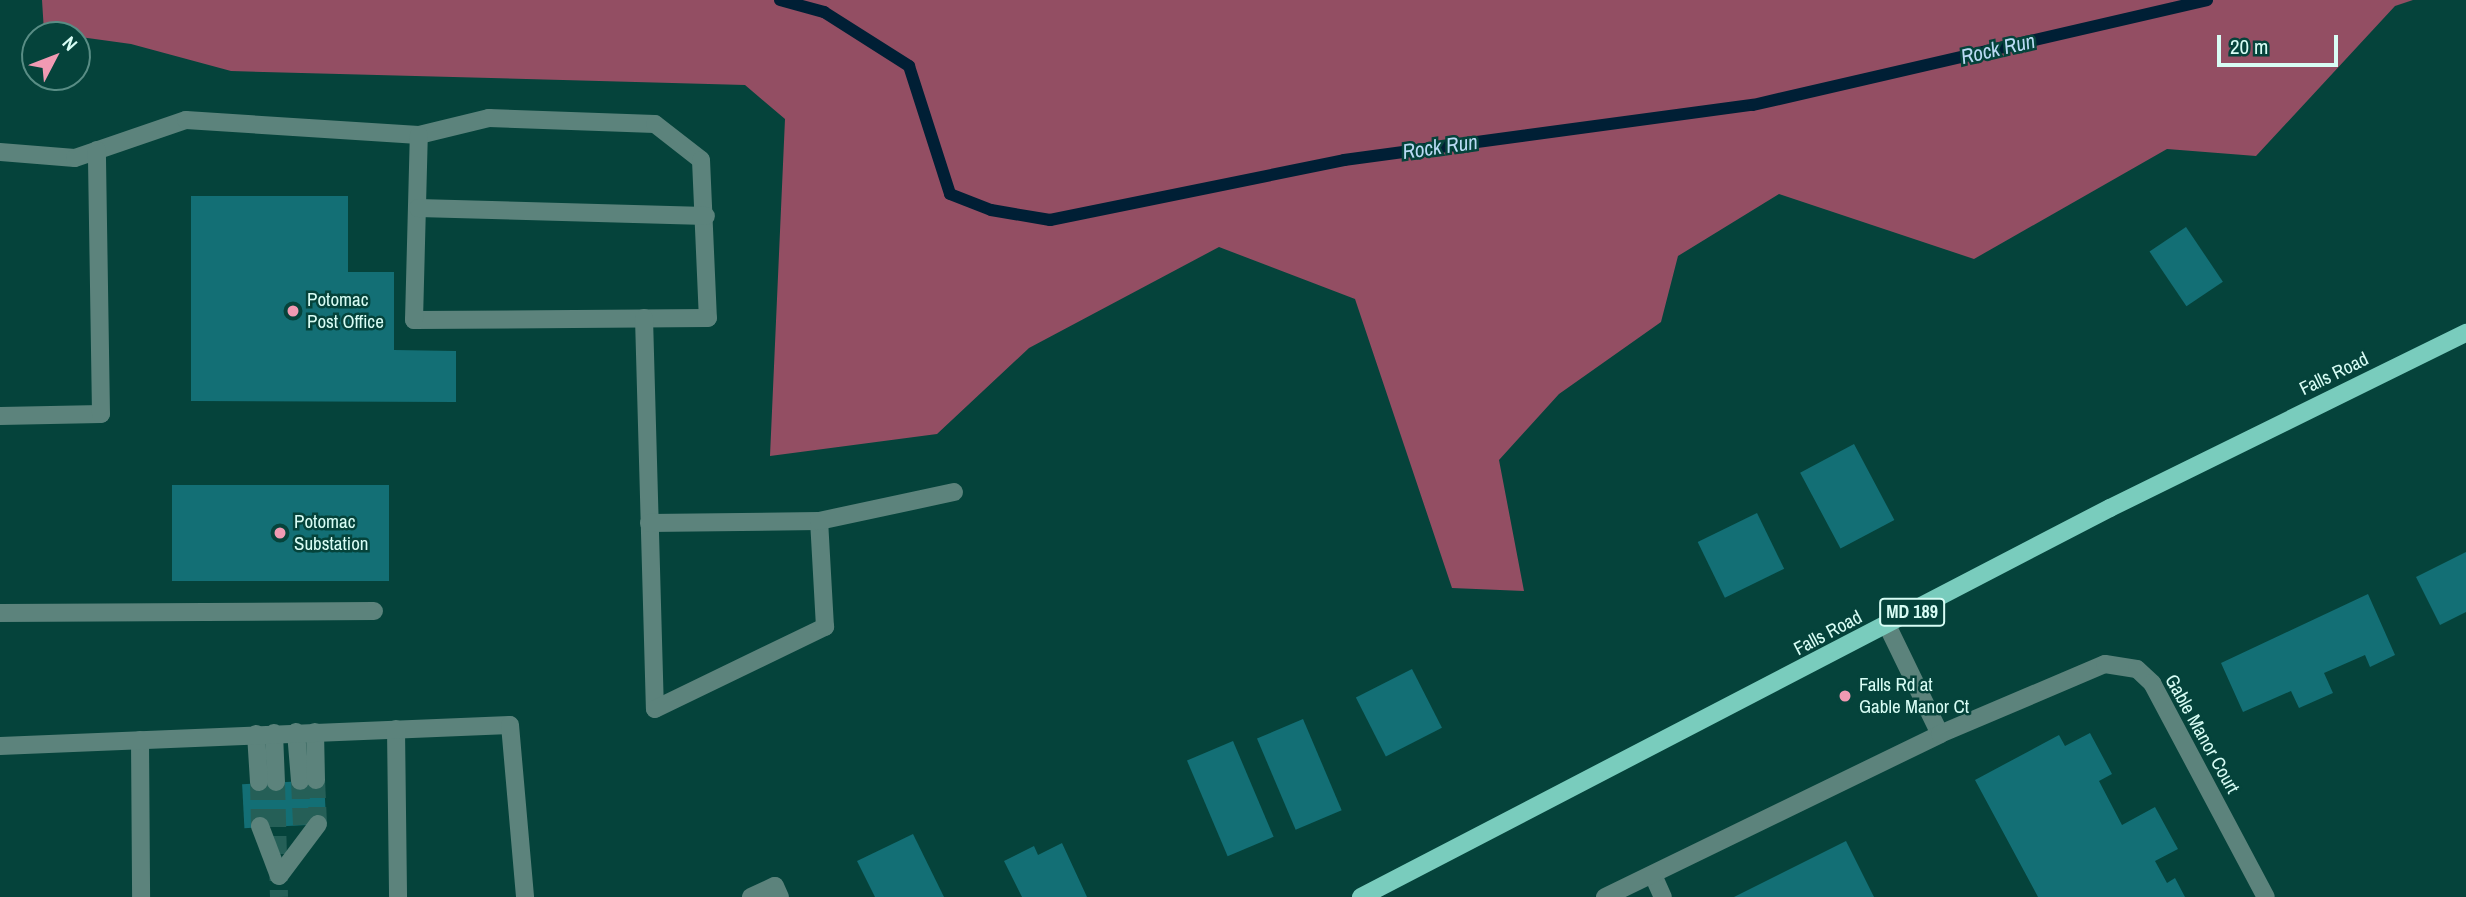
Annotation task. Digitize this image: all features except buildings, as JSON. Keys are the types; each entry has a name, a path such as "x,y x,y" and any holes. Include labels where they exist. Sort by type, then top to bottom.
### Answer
{"main road":[{"name":"Falls Road","path":"1362,897 1383,892 1887,625 2466,333"}],"lane":[{"path":"0,152 75,158 186,120 419,135 489,118 655,124 701,160 706,216 708,318 414,320 419,135"},
{"path":"0,416 102,414 97,150"},
{"path":"418,208 706,216"},
{"path":"643,318 654,709 825,627 819,521"},
{"path":"649,523 819,521 954,492"},
{"path":"0,613 373,611"},
{"path":"1887,625 1940,734"},
{"name":"Gable Manor Court","path":"1605,897 1940,734 2105,664 2137,670 2152,683 2266,897"},
{"path":"0,746 510,725 523,896"},
{"path":"396,729 398,897"},
{"path":"296,732 308,781 315,732"},
{"path":"256,734 267,782 274,733"},
{"path":"140,740 141,897"},
{"path":"260,826 279,876 310,825"},
{"path":"1653,874 1663,897"},
{"path":"751,897 775,886 780,897"}],"shaded area":[{"path":"42,0 2413,0 2395,6 2256,156 2167,149 1974,259 1779,194 1678,256 1661,322 1559,394 1499,460 1524,591 1452,588 1355,299 1219,247 1029,348 937,434 770,456 785,119 745,85 231,71 131,44 91,38 91,21 43,21"}],"waterway":[{"name":"Rock Run","path":"780,0 824,12 909,66 950,194 991,210 1050,220 1344,160 1753,105 2207,0"}],"tunnel":[{"path":"316,780 318,824"},
{"path":"300,781 302,825"},
{"path":"259,782 260,826"},
{"path":"276,782 279,897"}],"place":[{"name":"Potomac Post Office","path":"293,311"},
{"name":"Potomac Substation","path":"280,533"},
{"name":"Falls Rd at Gable Manor Ct","path":"1845,696"}]}
